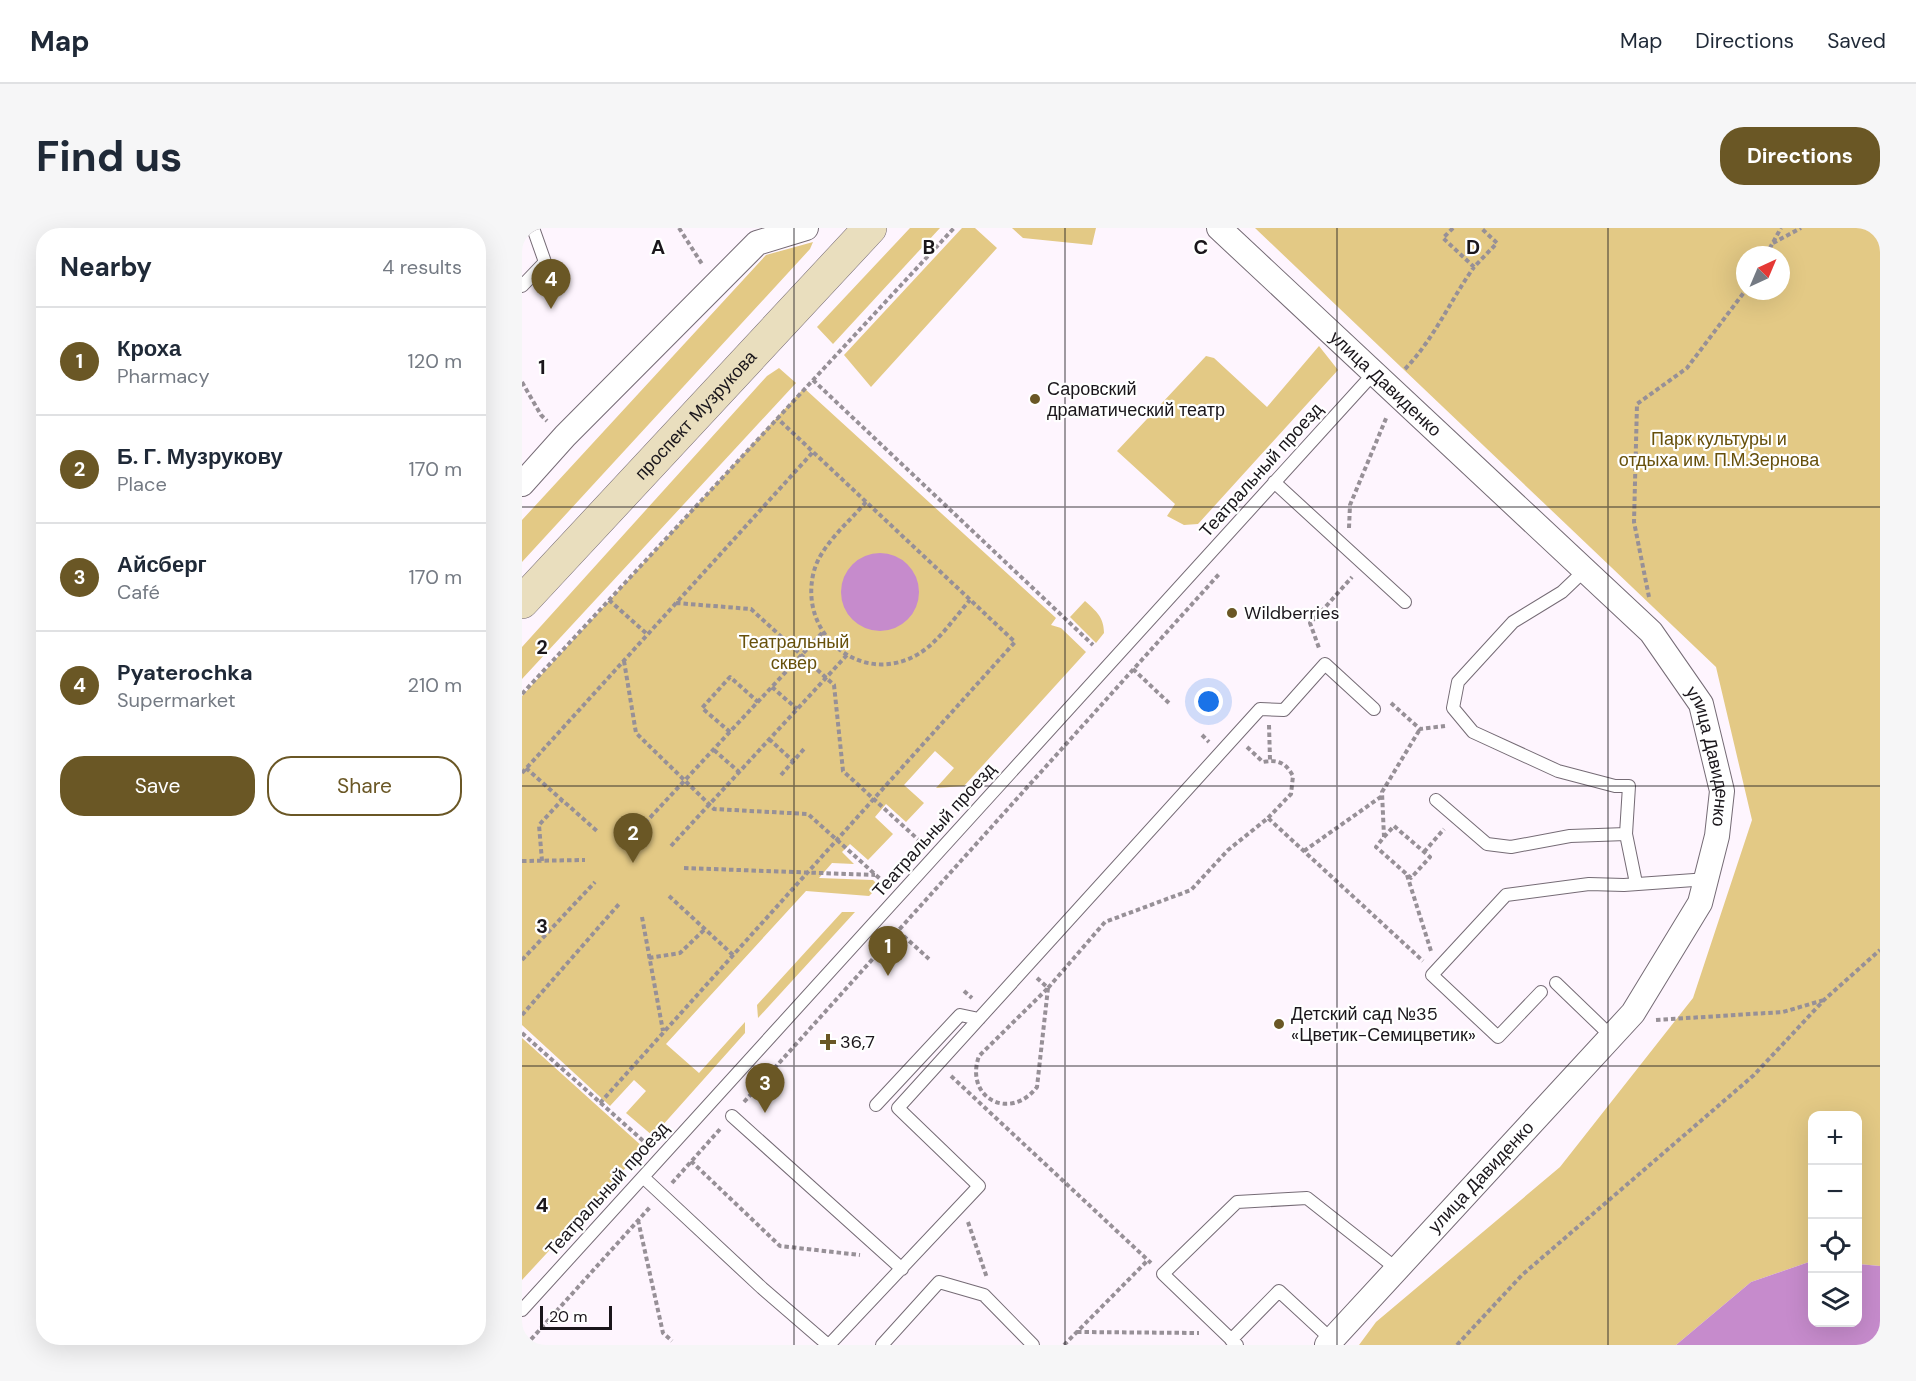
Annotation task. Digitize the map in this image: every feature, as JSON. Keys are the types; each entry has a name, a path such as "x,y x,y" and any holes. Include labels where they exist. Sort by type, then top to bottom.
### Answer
{"main road":[{"name":"проспект Музрукова","path":"522,602 870,228"}],"street":[{"path":"522,484 565,436 757,243 806,228"},
{"name":"улица Давиденко","path":"1219,228 1651,632 1701,704 1722,791 1717,837 1700,903 1633,1013 1329,1342"}],"lane":[{"path":"522,286 545,262 533,228"},
{"name":"Театральный проезд","path":"522,1310 1373,374"},
{"path":"1274,482 1405,602"},
{"path":"1584,570 1562,592 1513,622 1458,681 1454,708 1473,732 1558,771 1615,786 1629,786 1626,834 1636,883"},
{"path":"643,1177 762,1288 829,1345 980,1186 898,1108 1260,710 1284,710 1325,664 1374,709"},
{"path":"1436,800 1487,844 1511,847 1570,836 1626,834"},
{"path":"1541,992 1498,1037 1432,975 1506,895 1589,884 1708,879"},
{"path":"1556,984 1611,1036"},
{"path":"876,1105 960,1015 979,1019"},
{"path":"732,1116 902,1269"},
{"path":"1329,1342 1279,1291 1231,1340 1163,1274 1237,1202 1307,1198 1397,1269"},
{"path":"882,1345 939,1282 984,1295 1033,1345"}],"path":[{"path":"679,228 703,264"},
{"path":"522,694 954,228"},
{"path":"1453,228 1443,238 1474,267"},
{"path":"1408,365 1438,327 1457,291 1474,267 1497,243 1481,228"},
{"path":"1771,246 1781,228"},
{"path":"1773,243 1801,228"},
{"path":"1650,602 1634,522 1636,404 1687,368 1738,300"},
{"path":"813,380 1093,645"},
{"path":"522,382 541,415 552,426"},
{"path":"1348,549 1350,505 1390,410"},
{"path":"600,1103 1015,642 777,418"},
{"path":"522,773 813,452"},
{"path":"866,502 828,546 814,569 810,597 822,633 834,646 848,655 876,664 899,662 920,652 970,600"},
{"path":"1321,612 1364,564"},
{"path":"526,1345 1224,568"},
{"path":"609,600 647,634"},
{"path":"675,603 751,609 834,684 843,771 952,871"},
{"path":"1316,617 1310,623 1325,664"},
{"path":"645,823 822,633"},
{"path":"671,846 848,655"},
{"path":"624,660 636,733 709,805 714,809 808,814 915,912"},
{"path":"1133,669 1170,704"},
{"path":"730,732 702,708 730,677 758,702"},
{"path":"772,687 796,710"},
{"path":"1387,699 1420,729 1466,724"},
{"path":"1268,710 1270,760"},
{"path":"1304,851 1383,796 1420,729"},
{"path":"1048,988 1037,1087 1029,1097 1019,1103 1006,1105 986,1096 976,1077 980,1056 1048,988 1104,922 1191,890 1228,850 1268,818 1291,794 1294,786 1289,768 1277,761 1263,762 1235,737"},
{"path":"769,739 793,761"},
{"path":"781,775 804,749"},
{"path":"714,750 739,772"},
{"path":"526,768 598,831"},
{"path":"1383,796 1384,837"},
{"path":"542,861 539,825 562,800"},
{"path":"1268,818 1435,972"},
{"path":"1424,852 1455,818"},
{"path":"1394,826 1430,857 1411,878 1376,847 1384,837 1394,826"},
{"path":"522,861 585,860"},
{"path":"684,868 876,875"},
{"path":"1407,875 1433,958 1435,972"},
{"path":"522,960 595,882"},
{"path":"669,896 733,955"},
{"path":"522,1015 619,904"},
{"path":"642,917 664,1032"},
{"path":"649,958 680,953 705,929"},
{"path":"898,931 929,959"},
{"path":"1457,1345 1522,1275 1754,1075 1824,1000 1880,950"},
{"path":"1026,967 1048,988"},
{"path":"1655,1020 1783,1012 1824,1000"},
{"path":"522,1034 661,1157"},
{"path":"938,1064 1163,1274"},
{"path":"979,1103 986,1096"},
{"path":"691,1161 780,1246 891,1258"},
{"path":"962,1205 997,1307"},
{"path":"638,1220 663,1333 672,1341"},
{"path":"1064,1345 1148,1260"},
{"path":"1077,1332 1231,1340"}],"green space":[{"path":"910,228 940,228 833,344 817,327"},
{"path":"962,228 975,228 997,248 871,387 844,355"},
{"path":"1012,228 1096,228 1092,245 1023,238"},
{"name":"Парк культуры и отдыха им. П.М.Зернова","path":"1255,228 1880,228 1880,1266 1862,1264 1862,1111 1808,1111 1808,1262 1751,1282 1676,1345 1359,1345 1376,1322 1560,1167 1693,998 1752,820 1716,667"},
{"path":"813,242 810,249 522,562 522,520 766,255"},
{"path":"1319,346 1338,370 1198,524 1184,525 1167,516 1175,504 1117,451 1206,356 1214,358 1267,407"},
{"path":"779,368 796,383 522,679 522,647 767,376"},
{"name":"Театральный сквер","path":"804,388 1056,618 1051,625 1061,628 1086,652 964,786 936,788 954,768 935,751 904,785 924,803 906,822 886,804 875,817 893,834 868,860 850,844 842,852 854,864 832,863 819,878 873,880 879,886 869,896 806,891 666,1044 699,1073 745,1022 745,1033 653,1136 626,1113 646,1091 634,1080 610,1106 522,1025 522,696"},
{"path":"1085,601 1096,611 1103,623 1104,633 1096,643 1070,617"},
{"path":"842,912 855,912 758,1018 757,1005"},
{"path":"522,1038 644,1148 522,1280"}],"shaded area":[{"path":"880,553 895,556 907,565 916,577 919,592 916,607 907,619 895,628 880,631 865,628 853,619 844,607 841,592 844,577 853,565 865,556"},
{"path":"1808,1262 1808,1327 1862,1327 1862,1264 1880,1266 1880,1345 1676,1345 1751,1282"}],"place":[{"name":"Pyaterochka","path":"551,309"},
{"name":"Саровский драматический театр","path":"1035,399"},
{"name":"Wildberries","path":"1232,613"},
{"name":"Б. Г. Музрукову","path":"633,863"},
{"name":"Кроха","path":"888,976"},
{"name":"Детский сад №35 «Цветик-Семицветик»","path":"1279,1024"},
{"name":"36,7","path":"828,1042"},
{"name":"Айсберг","path":"765,1113"}]}
